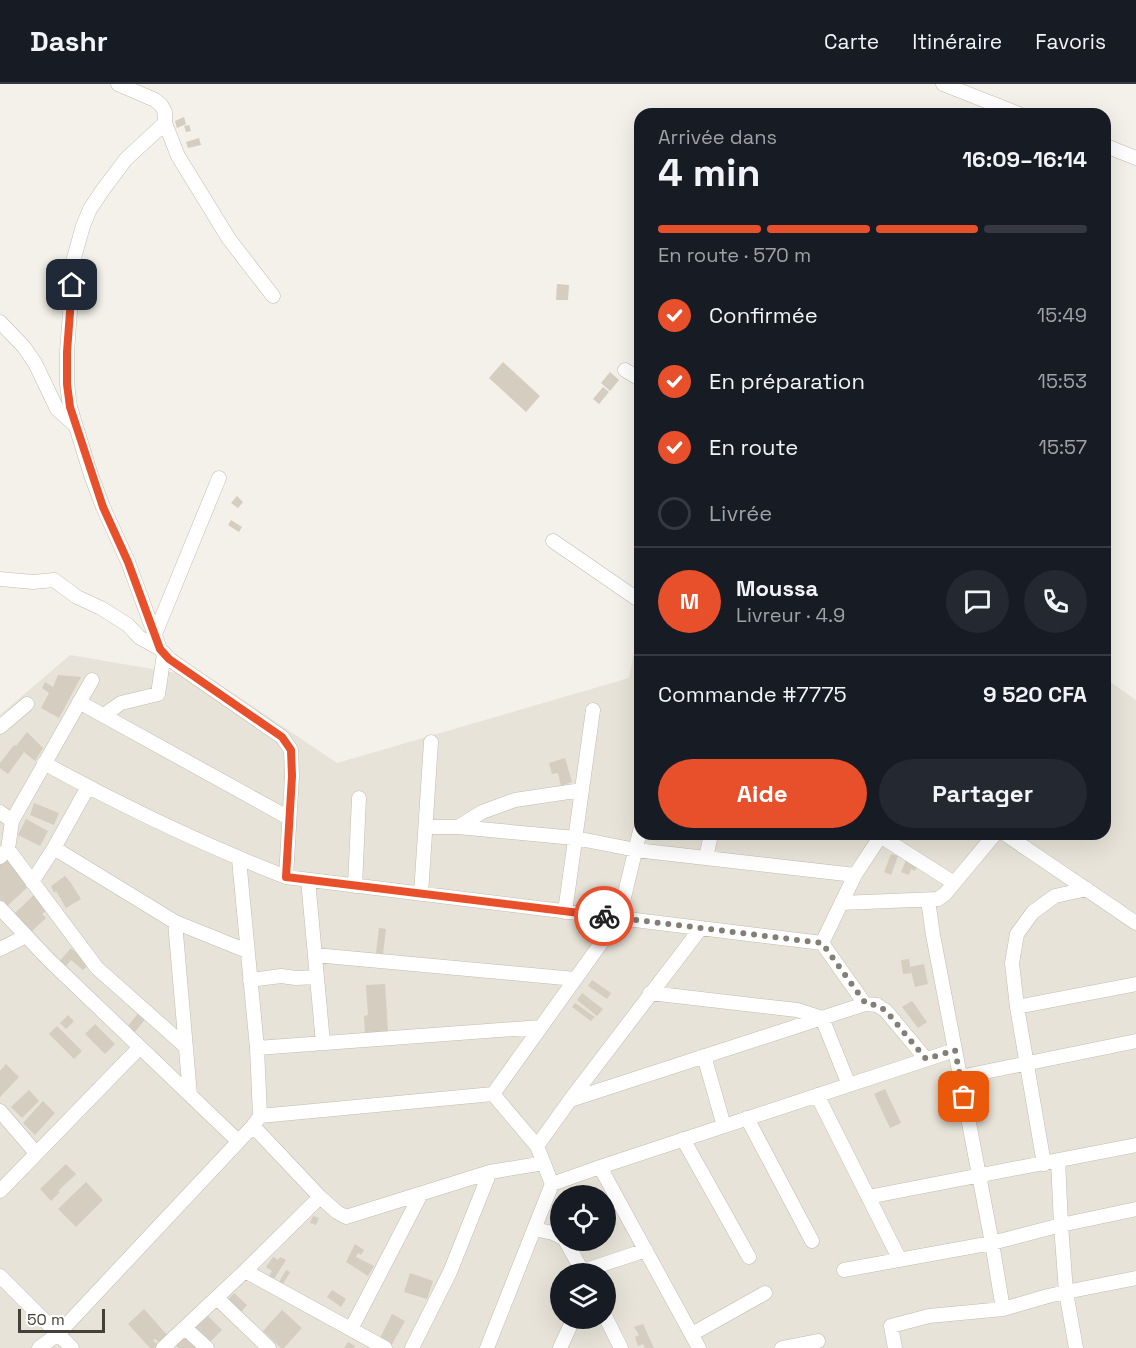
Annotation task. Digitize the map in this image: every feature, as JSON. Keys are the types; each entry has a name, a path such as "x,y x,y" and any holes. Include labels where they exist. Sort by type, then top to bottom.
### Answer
{"street":[{"path":"118,84 156,100 161,105 165,111 165,123 178,156 229,239 273,296"},
{"path":"943,84 1004,108"},
{"path":"104,715 121,704 159,694 162,652 128,562 103,507 70,407 67,352 74,258 90,209 102,191 126,159 165,123"},
{"path":"1111,148 1136,158"},
{"path":"0,322 24,347 35,363 57,409 76,426"},
{"path":"625,370 634,375"},
{"path":"155,634 219,478"},
{"path":"554,541 634,597"},
{"path":"0,579 33,582 54,580 77,597 128,625 139,637 169,659 282,737 291,750 292,776 286,877"},
{"path":"92,680 12,821 4,853 32,882 97,968 186,1047"},
{"path":"80,702 290,818"},
{"path":"0,727 27,704"},
{"path":"565,912 593,710"},
{"path":"422,894 431,742"},
{"path":"44,763 88,787 239,859 286,877 822,943 866,1004"},
{"path":"32,882 88,787"},
{"path":"458,827 482,812 515,800 582,790"},
{"path":"355,886 359,798"},
{"path":"0,812 12,821"},
{"path":"426,827 458,827 575,838 636,850 855,874"},
{"path":"39,1348 65,1343 256,1121 493,1094 619,918 638,840"},
{"path":"706,858 710,840"},
{"path":"822,943 855,874 877,840"},
{"path":"888,840 954,883"},
{"path":"841,903 938,899 945,894 990,840"},
{"path":"1014,840 1136,923"},
{"path":"54,848 175,922 247,951"},
{"path":"239,859 257,1048 256,1121 320,1197 337,1212 346,1216 490,1172 544,1163"},
{"path":"308,880 323,1043"},
{"path":"1044,1164 1026,1064 1012,963 1017,934 1034,912 1055,896 1087,890"},
{"path":"928,900 1003,1309"},
{"path":"0,908 56,967 238,1141"},
{"path":"175,922 190,1095"},
{"path":"537,1146 701,928"},
{"path":"0,949 26,936"},
{"path":"315,955 575,979"},
{"path":"250,980 281,976 317,977"},
{"path":"1017,1007 1136,984"},
{"path":"650,993 797,1010 822,1018"},
{"path":"570,1100 866,1004 877,1005 886,1011 926,1059"},
{"path":"822,1018 849,1085"},
{"path":"257,1048 541,1027"},
{"path":"960,1077 1136,1041"},
{"path":"0,1191 140,1047"},
{"path":"552,1184 955,1050"},
{"path":"704,1056 723,1126"},
{"path":"487,1348 552,1184 537,1146 493,1094"},
{"path":"817,1095 900,1260"},
{"path":"0,1111 36,1153"},
{"path":"747,1118 812,1241"},
{"path":"683,1139 749,1257"},
{"path":"868,1197 1136,1145"},
{"path":"1058,1160 1066,1292 1076,1348"},
{"path":"600,1167 699,1348"},
{"path":"412,1348 450,1272 490,1172"},
{"path":"351,1329 421,1194"},
{"path":"163,1348 320,1197"},
{"path":"844,1270 992,1242 1136,1209"},
{"path":"534,1229 550,1232"},
{"path":"609,1263 646,1250"},
{"path":"245,1271 385,1348"},
{"path":"0,1276 65,1343"},
{"path":"895,1348 891,1326 929,1316 1003,1309 1048,1296 1136,1278"},
{"path":"692,1334 765,1293"},
{"path":"217,1298 269,1348"},
{"path":"184,1328 207,1348"},
{"path":"560,1348 569,1329"},
{"path":"610,1329 616,1345"},
{"path":"782,1348 818,1341"}],"shaded area":[{"path":"634,651 634,840 1111,840 1111,682 1136,700 1136,1348 0,1348 0,715 70,655 212,679 337,763 629,678"}],"building":[{"path":"184,117 186,124 177,128 175,121"},
{"path":"189,125 191,131 186,132 184,126"},
{"path":"199,138 201,145 188,148 186,142"},
{"path":"557,284 569,285 568,300 556,300"},
{"path":"503,362 540,396 526,412 489,378"},
{"path":"610,372 619,380 610,391 601,383"},
{"path":"603,387 609,392 599,404 593,399"},
{"path":"237,496 243,502 238,508 231,503"},
{"path":"231,520 242,527 239,532 228,525"},
{"path":"58,675 81,677 59,718 41,708 49,693 42,688 45,682 53,687"},
{"path":"27,732 43,748 35,761 24,752 8,774 0,768 0,763"},
{"path":"565,758 572,782 561,786 558,773 552,774 549,763"},
{"path":"34,803 59,813 54,825 30,815"},
{"path":"26,819 48,831 40,846 18,835"},
{"path":"891,854 898,856 891,875 884,872"},
{"path":"4,856 30,885 6,907 0,900 0,860"},
{"path":"907,858 919,863 915,871 911,869 909,875 901,872"},
{"path":"65,876 81,899 66,908 51,886"},
{"path":"34,895 47,910 42,914 46,918 31,932 14,914"},
{"path":"379,928 386,929 383,954 376,953"},
{"path":"71,948 89,964 83,970 71,960 64,968 58,963"},
{"path":"909,959 911,973 903,974 901,960"},
{"path":"924,964 928,984 915,987 910,967"},
{"path":"592,980 611,993 607,999 588,986"},
{"path":"385,984 388,1032 365,1034 364,1016 368,1015 366,985"},
{"path":"582,993 603,1009 597,1016 577,1000"},
{"path":"912,1001 927,1022 918,1028 902,1007"},
{"path":"575,1003 595,1017 591,1021 572,1007"},
{"path":"140,1011 147,1017 134,1033 127,1027"},
{"path":"68,1015 74,1021 66,1029 60,1023"},
{"path":"95,1024 115,1044 105,1054 85,1034"},
{"path":"57,1026 82,1051 74,1059 49,1034"},
{"path":"6,1064 19,1077 0,1097 0,1071"},
{"path":"885,1089 901,1123 890,1128 874,1094"},
{"path":"29,1090 39,1101 22,1118 11,1107"},
{"path":"43,1101 55,1113 35,1135 23,1123"},
{"path":"66,1164 76,1174 51,1201 40,1189"},
{"path":"86,1182 103,1200 76,1227 58,1209"},
{"path":"313,1216 319,1218 316,1225 310,1223"},
{"path":"355,1244 364,1250 356,1257 374,1266 368,1276 346,1262"},
{"path":"273,1257 286,1260 274,1279 269,1276 272,1271 266,1267"},
{"path":"286,1270 290,1272 283,1284 279,1282"},
{"path":"410,1273 433,1281 427,1299 404,1292"},
{"path":"332,1290 346,1299 341,1307 327,1297"},
{"path":"234,1293 247,1305 241,1312 228,1300"},
{"path":"144,1309 168,1336 160,1343 153,1340 158,1345 155,1348 150,1348 128,1324"},
{"path":"282,1310 302,1328 284,1348 281,1348 263,1331"},
{"path":"203,1311 222,1330 210,1342 191,1323"},
{"path":"392,1314 405,1321 391,1346 379,1340"},
{"path":"643,1324 654,1348 645,1348 643,1344 638,1346 635,1337 639,1335 634,1327"},
{"path":"183,1330 201,1348 178,1348 172,1341"},
{"path":"348,1342 355,1346 354,1348 344,1348"}],"way so far":[{"path":"604,916 822,943 866,1004 877,1005 886,1011 926,1059 955,1050 964,1097"}],"route":[{"path":"72,285 67,352 70,407 103,507 128,562 160,649 169,659 282,737 291,750 292,776 286,877 604,916"}]}
